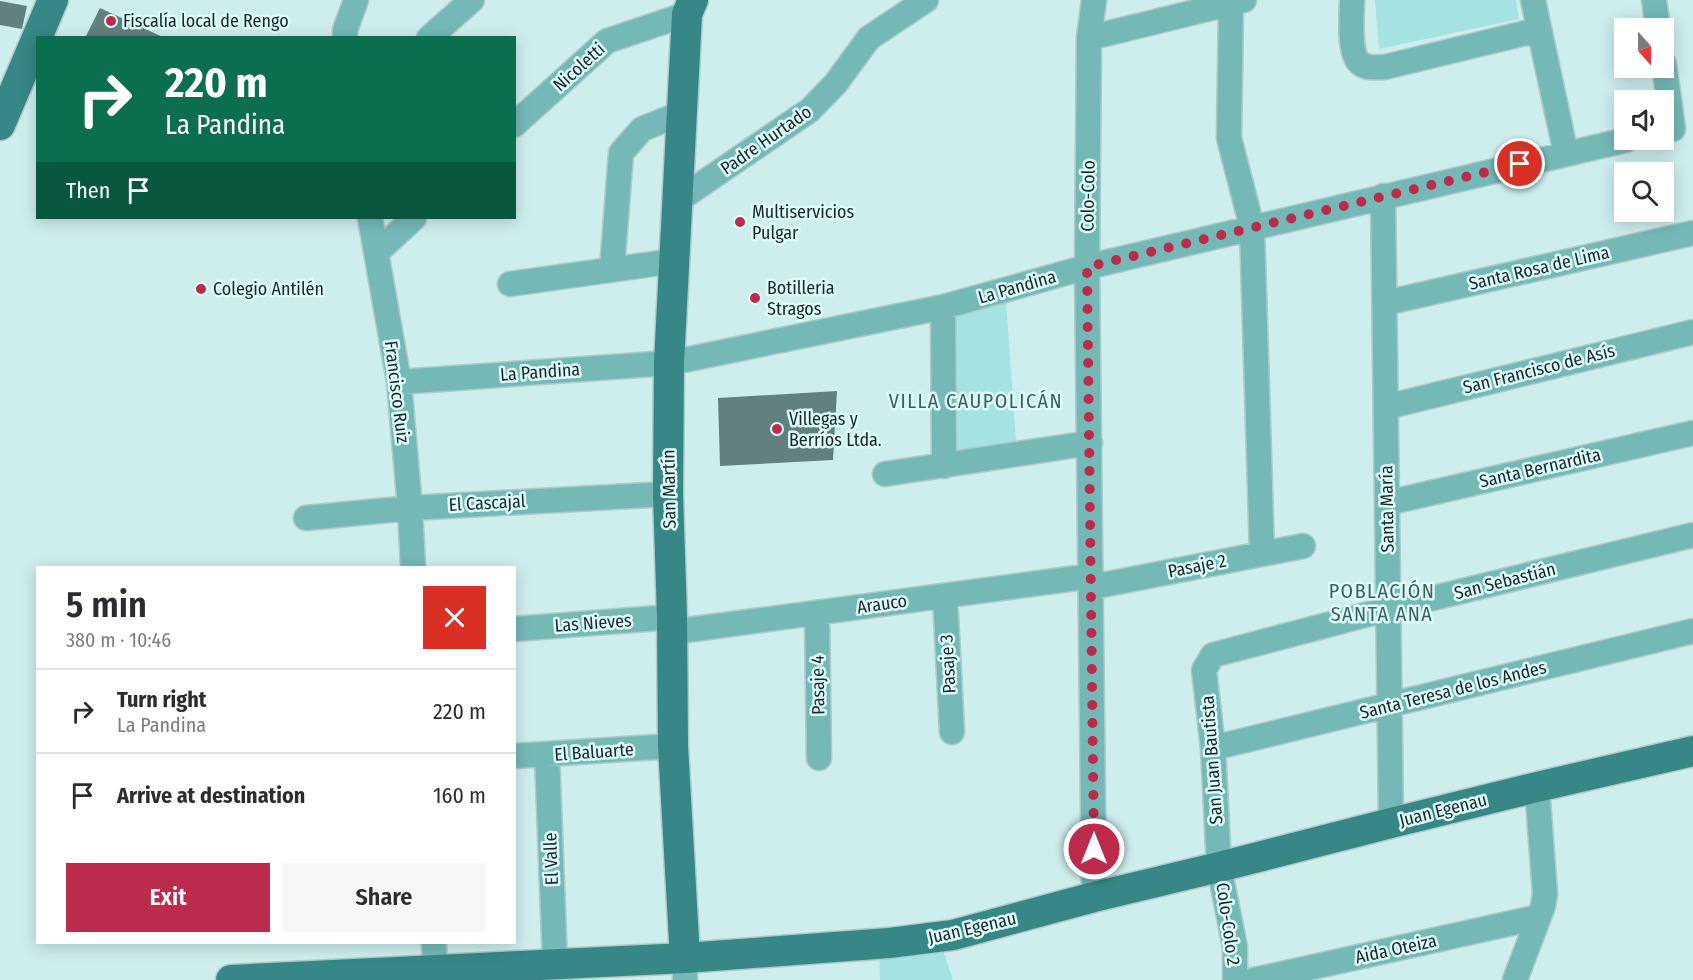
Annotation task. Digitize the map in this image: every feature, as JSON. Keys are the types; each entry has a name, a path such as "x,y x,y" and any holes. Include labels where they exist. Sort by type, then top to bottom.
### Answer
{"main road":[{"path":"37,36 53,0"},
{"name":"San Martín","path":"685,969 673,746 668,494 669,363 690,7"},
{"path":"2,112 36,37"},
{"name":"Juan Egenau","path":"231,980 435,956 685,969 953,935 1094,897 1391,823 1693,752"}],"street":[{"path":"345,36 356,0"},
{"path":"431,36 472,0"},
{"name":"Padre Hurtado","path":"677,201 810,110 836,83 869,38 926,0"},
{"name":"Colo-Colo","path":"1094,0 1089,38 1087,267 1094,897"},
{"path":"1352,0 1355,58 1362,65 1370,67 1385,67 1538,30"},
{"path":"1533,0 1566,154"},
{"path":"1654,0 1657,18"},
{"path":"1089,38 1237,2 1229,138 1252,227 1262,553"},
{"name":"Nicoletti","path":"516,123 607,41 690,7"},
{"path":"1667,78 1676,128"},
{"path":"612,269 621,153 642,129 682,113"},
{"name":"La Pandina","path":"399,382 669,363 943,307 1087,267 1614,143"},
{"name":"Santa María","path":"1383,196 1391,823"},
{"name":"Francisco Ruiz","path":"370,219 399,382 413,566"},
{"path":"376,253 413,219"},
{"name":"Santa Rosa de Lima","path":"1385,303 1693,233"},
{"path":"510,284 674,261"},
{"path":"943,307 944,466"},
{"name":"San Francisco de Asís","path":"1386,407 1693,332"},
{"name":"Santa Bernardita","path":"1387,503 1693,433"},
{"path":"885,474 1090,443"},
{"name":"El Cascajal","path":"306,518 410,508 668,494"},
{"name":"San Sebastián","path":"1213,655 1388,609 1693,536"},
{"name":"Pasaje 2","path":"1092,581 1303,546"},
{"name":"Arauco","path":"672,625 817,613 945,596 1092,581"},
{"name":"Pasaje 3","path":"945,596 952,732"},
{"name":"Pasaje 4","path":"817,613 819,758"},
{"name":"Las Nieves","path":"516,629 672,625"},
{"name":"Santa Teresa de los Andes","path":"1213,748 1693,631"},
{"name":"San Juan Bautista","path":"1213,655 1204,670 1213,748 1219,867"},
{"name":"El Baluarte","path":"516,756 673,746"},
{"name":"El Valle","path":"547,755 555,963"},
{"path":"1515,980 1543,906 1546,884 1537,787"},
{"name":"Colo-Colo 2","path":"1219,867 1235,947 1234,980"},
{"name":"Aida Oteiza","path":"1254,980 1539,917"}],"shaded area":[{"path":"1375,0 1516,0 1519,19 1379,49"},
{"path":"1006,301 1016,441 955,453 950,315"},
{"path":"942,947 953,980 880,980 879,955"}],"building":[{"path":"0,1 27,6 22,29 0,25"},
{"name":"Fiscalía local de Rengo","path":"100,8 161,36 86,36"},
{"name":"Villegas y Berríos Ltda.","path":"837,391 833,460 720,466 718,398"}],"place":[{"name":"Fiscalía local de Rengo","path":"111,21"},
{"name":"Multiservicios Pulgar","path":"740,222"},
{"name":"Colegio Antilén","path":"201,289"},
{"name":"Botilleria Stragos","path":"755,298"},
{"name":"Villegas y Berríos Ltda.","path":"777,429"}],"district":[{"name":"VILLA CAUPOLICÁN","path":"976,401"},
{"name":"POBLACIÓN SANTA ANA","path":"1382,602"}],"route":[{"path":"1094,849 1087,267 1520,164"}]}
